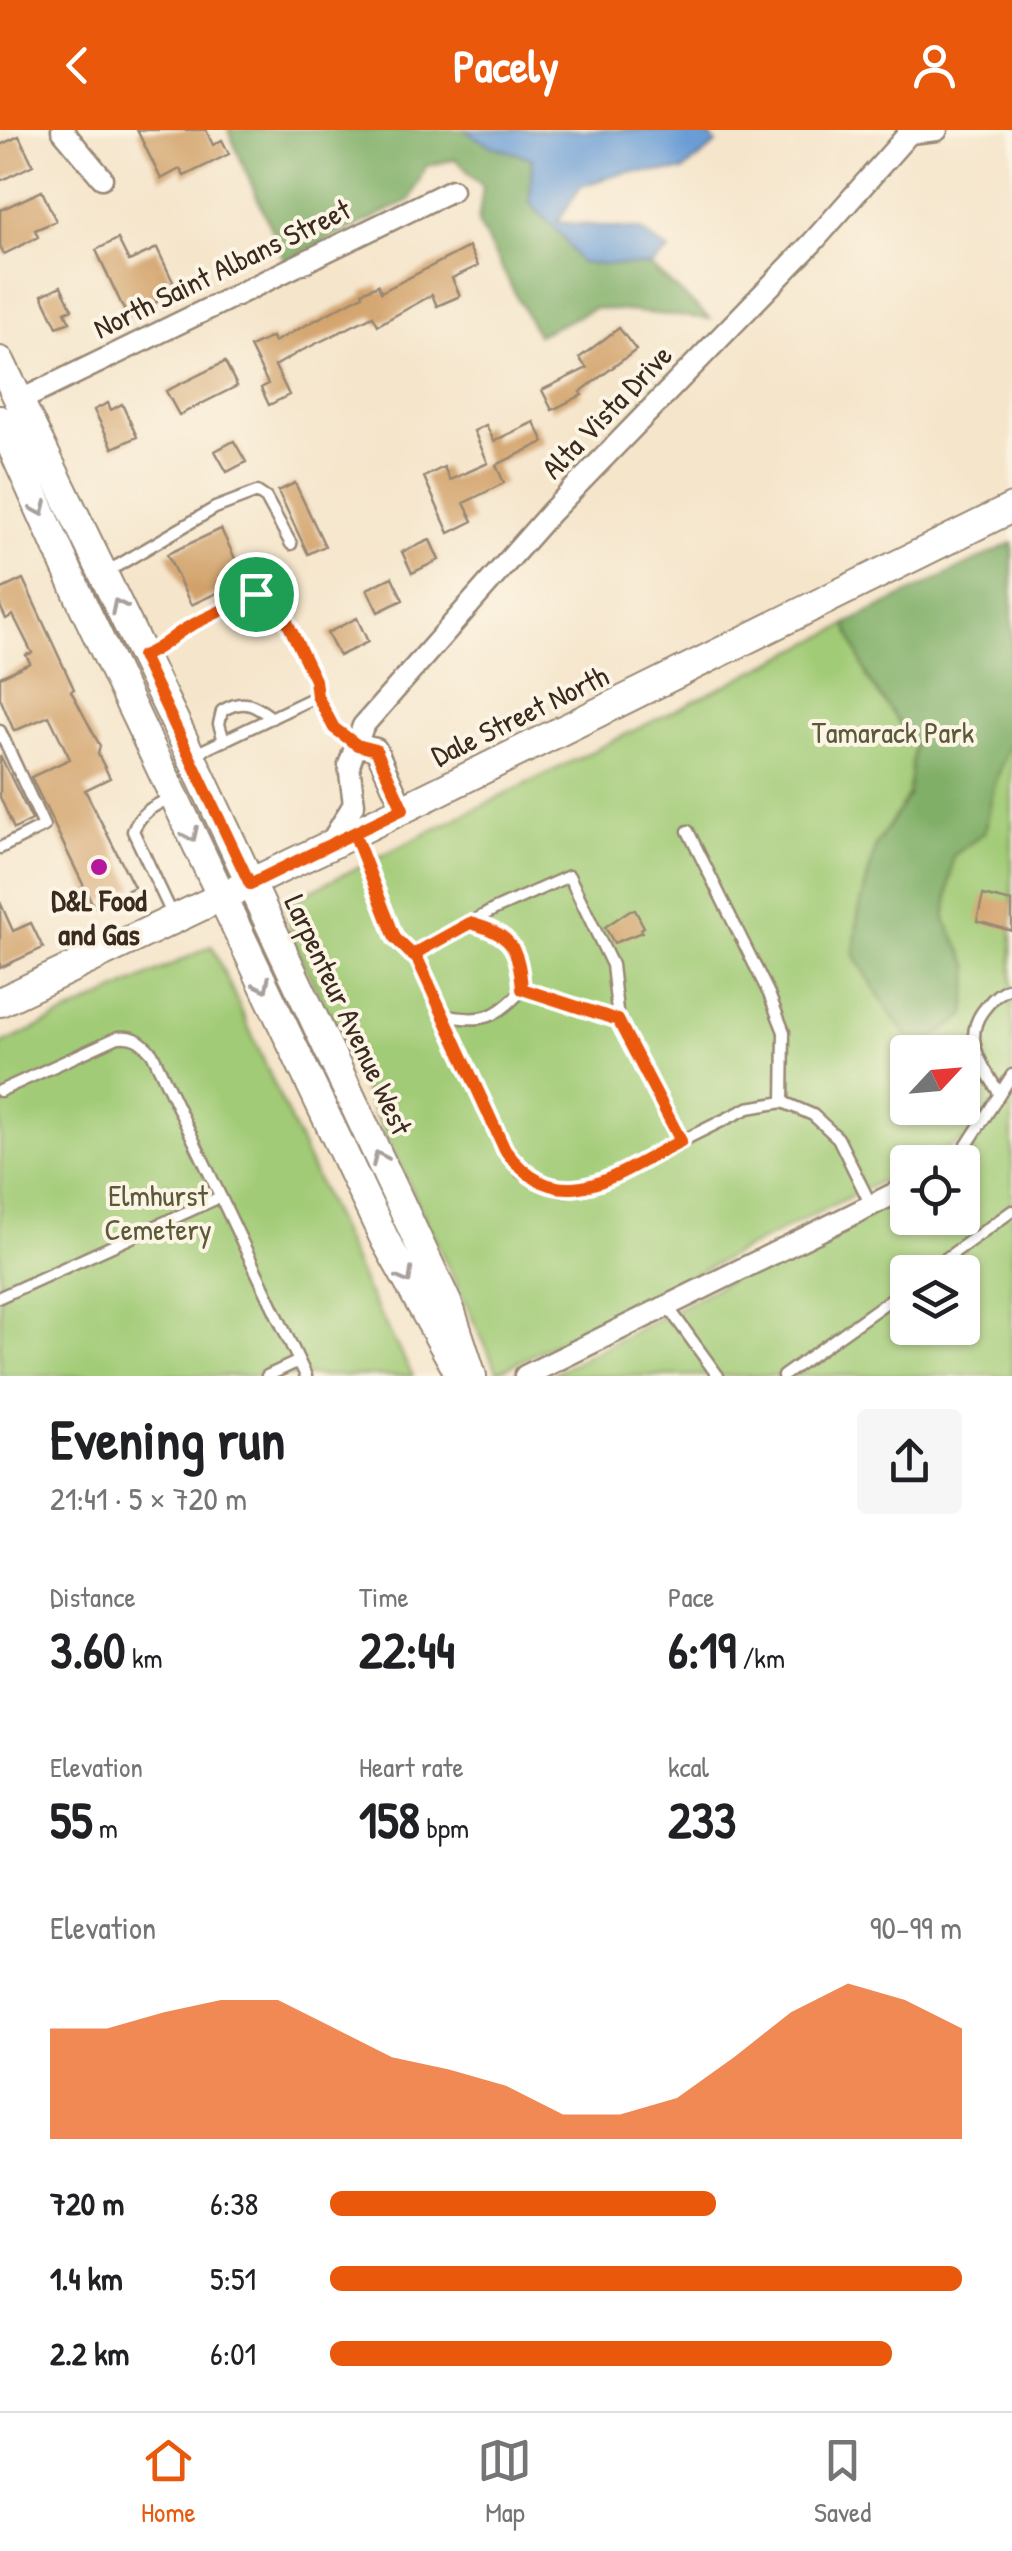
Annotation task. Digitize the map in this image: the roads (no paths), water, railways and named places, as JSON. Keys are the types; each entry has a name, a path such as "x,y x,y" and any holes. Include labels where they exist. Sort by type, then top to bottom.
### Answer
{"main road":[{"name":"Larpenteur Avenue West","path":"0,362 9,410 173,796 385,1240 462,1376"},
{"name":"Larpenteur Avenue West","path":"9,410 100,570 191,756 450,1309 472,1376"},
{"name":"Dale Street North","path":"0,1002 328,846 1012,508"}],"street":[{"path":"62,130 102,178"},
{"path":"910,131 937,130"},
{"name":"Alta Vista Drive","path":"328,846 354,804 349,765 364,726 551,512 812,243 910,131"},
{"name":"North Saint Albans Street","path":"9,410 452,190"},
{"path":"357,745 376,750 403,809"},
{"path":"525,1376 890,1195"}],"lane":[{"path":"100,570 117,566 216,508 257,492 266,498 291,544"},
{"path":"142,656 164,648 172,637 190,626 256,594 268,595 278,603 334,728 357,745"},
{"path":"191,756 317,696"},
{"path":"224,740 222,711 233,704 255,705 272,718"},
{"path":"0,731 44,826 0,848"},
{"path":"173,796 147,810 138,818 133,831 174,919"},
{"path":"688,831 784,1032 783,1102"},
{"path":"354,833 395,938 412,955 505,1150 521,1172 565,1191 595,1184 748,1108 783,1102 812,1115 838,1138 871,1205"},
{"path":"412,955 569,876 612,966 618,1020 681,1141"},
{"path":"470,923 492,929 514,945 522,989"},
{"path":"999,1094 974,1048 974,1024 996,993 1012,986"},
{"path":"442,1015 470,1020 494,1016 522,989"},
{"path":"522,989 618,1020"},
{"path":"0,1091 118,1038 130,1035 152,1052 306,1376"},
{"path":"967,1145 1012,1074"},
{"path":"0,1297 220,1197"},
{"path":"951,1255 1012,1211"},
{"path":"784,1376 890,1300"},
{"path":"668,1307 718,1376"},
{"path":"267,1376 298,1361"}],"water":[{"path":"463,130 706,130 716,144 683,171 627,172 581,186 557,222 640,230 669,251 650,266 580,263 563,237 530,203 532,158 492,146"}],"place":[{"name":"D&L Food and Gas","path":"99,867"}],"park label":[{"name":"Tamarack Park","path":"893,733"},
{"name":"Elmhurst Cemetery","path":"158,1213"}]}
